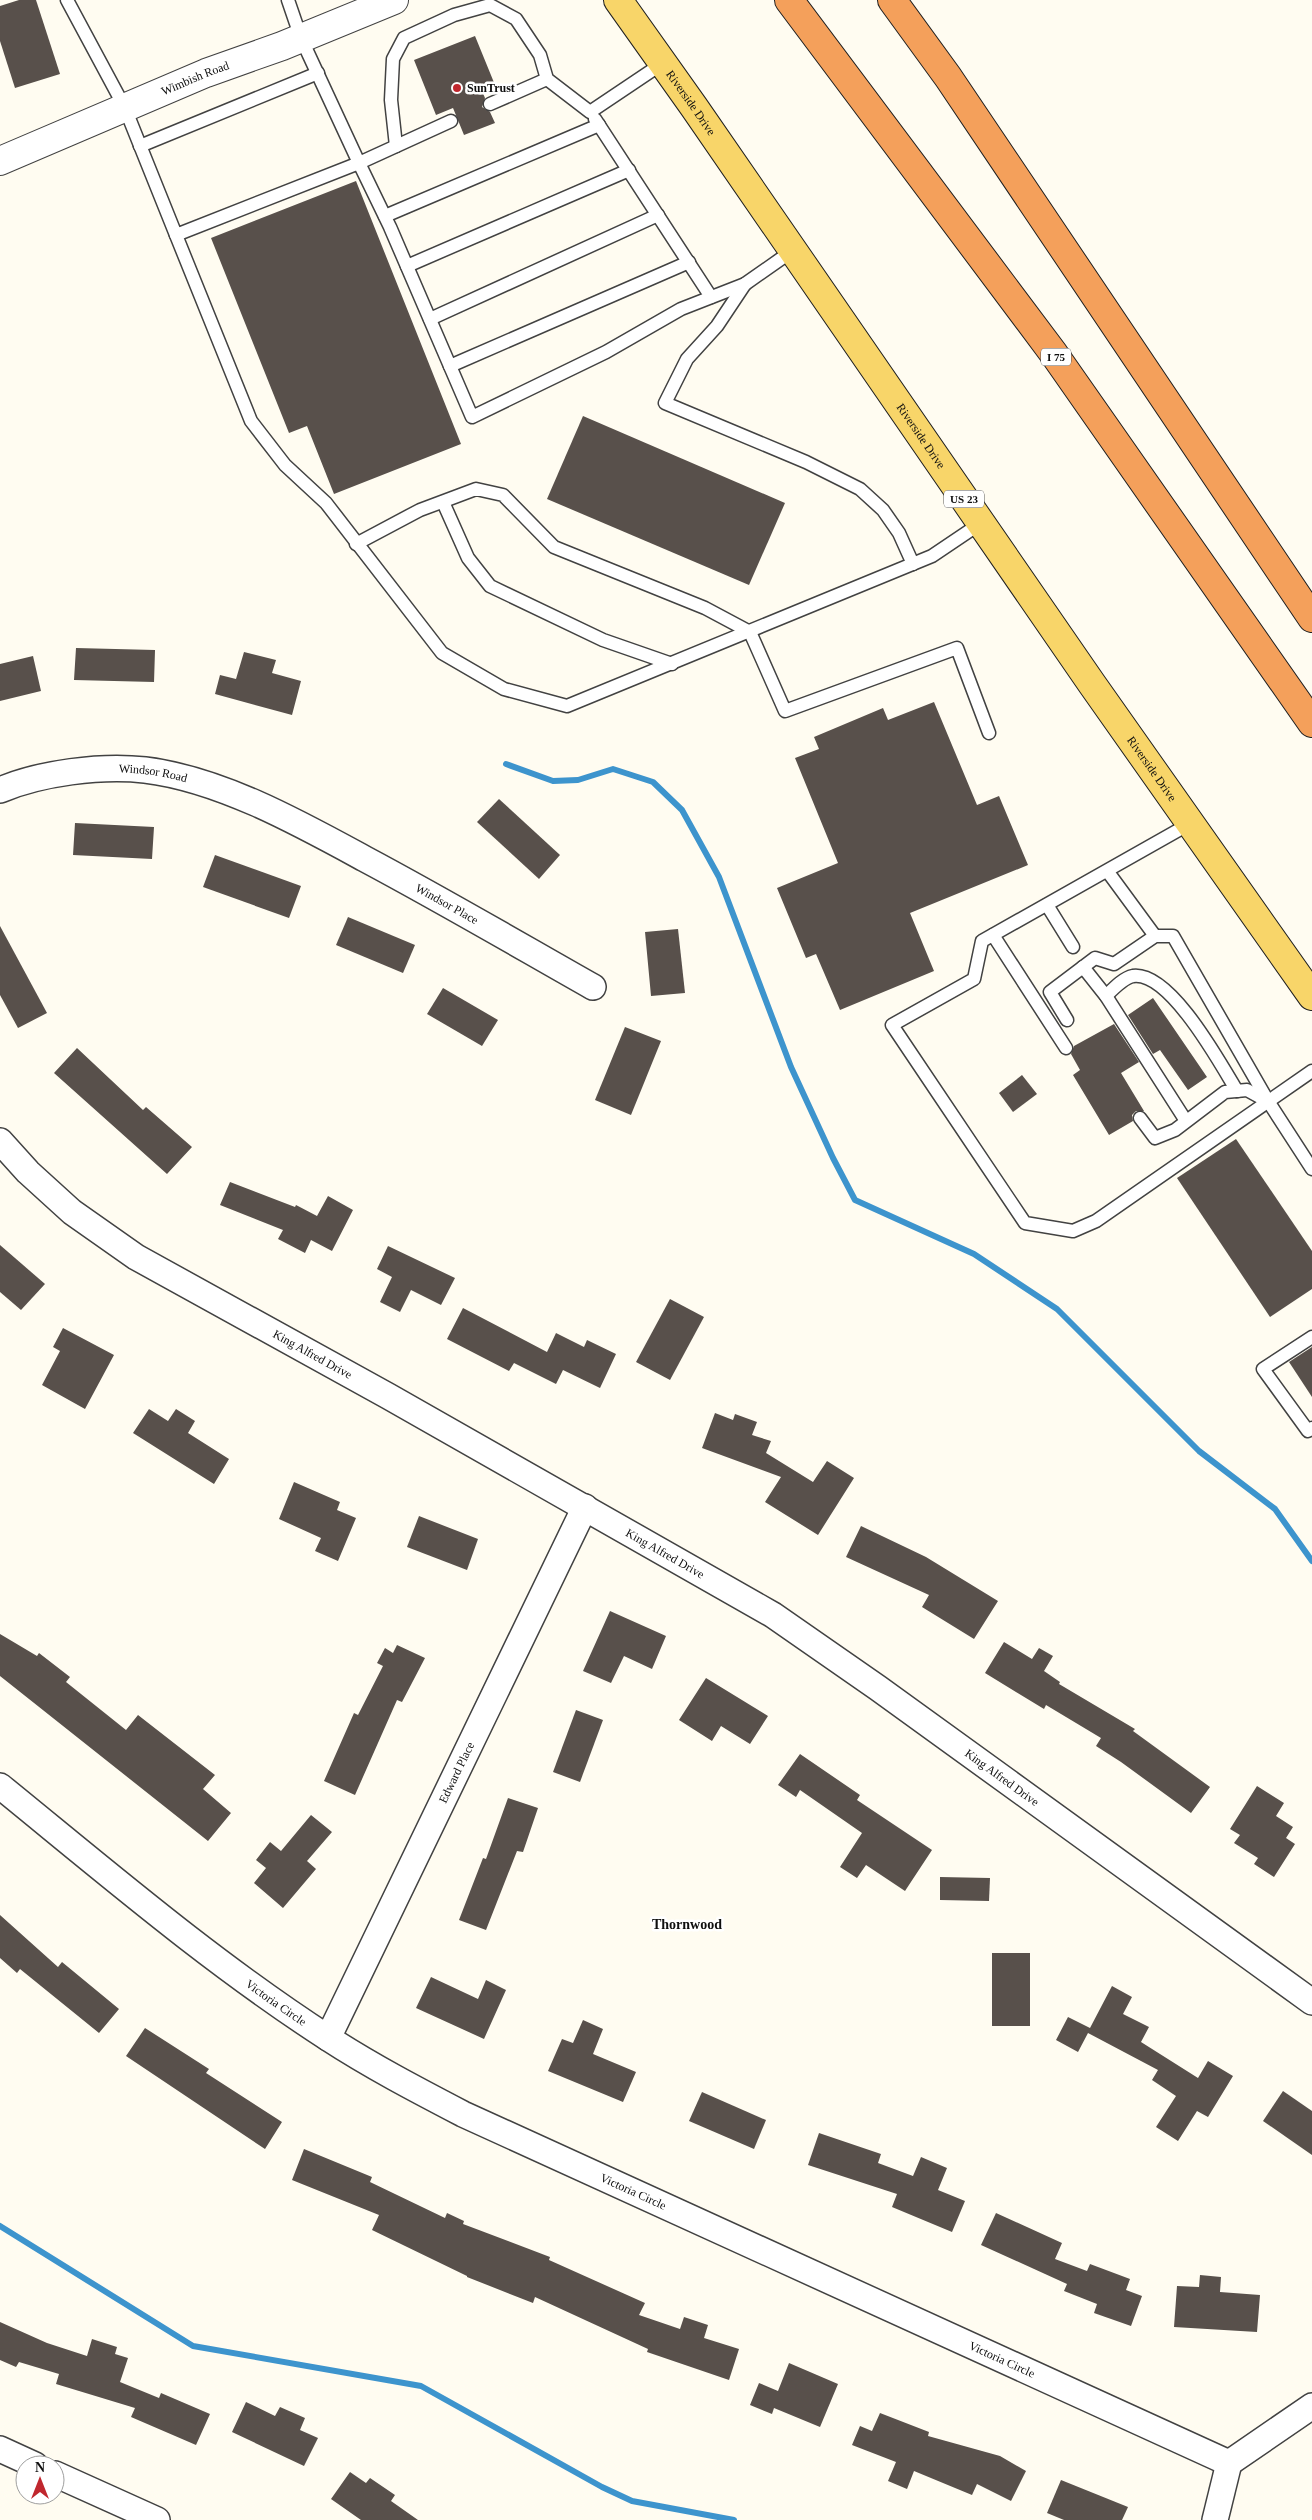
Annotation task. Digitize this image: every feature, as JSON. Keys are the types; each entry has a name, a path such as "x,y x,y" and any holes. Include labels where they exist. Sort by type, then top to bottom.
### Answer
{"highway":[{"name":"I 75","path":"788,0 1054,354 1312,724"},
{"path":"892,0 948,77 1312,618"}],"main road":[{"name":"Riverside Drive","path":"618,0 1312,996"}],"street":[{"name":"Wimbish Road","path":"0,161 206,73 301,38 394,0"},
{"name":"Windsor Road","path":"0,790 18,782 77,770 144,770 181,777 233,795 299,824"},
{"name":"Windsor Place","path":"299,824 394,874 593,987"},
{"name":"King Alfred Drive","path":"0,1141 28,1172 72,1212 136,1257 585,1507 773,1615 878,1688 1312,2002"},
{"name":"Edward Place","path":"328,2038 585,1507"},
{"name":"Victoria Circle","path":"0,1786 235,1974 328,2038 398,2080 463,2114 1229,2463"},
{"path":"1215,2520 1229,2463 1312,2406"},
{"path":"0,2449 15,2456"},
{"path":"65,2479 156,2520"}],"lane":[{"path":"67,0 125,108 251,421 285,465 326,503 442,653 504,689 567,706 932,556 981,523"},
{"path":"288,0 301,38 385,216 472,417 606,352 680,309 745,284 792,251"},
{"path":"396,146 391,100 393,59 404,38 454,15 490,4 516,19 540,55 547,79 590,112 711,297"},
{"path":"590,112 663,63"},
{"path":"140,146 318,73"},
{"path":"490,104 547,79"},
{"path":"176,235 359,162 451,121"},
{"path":"385,216 599,125"},
{"path":"407,266 628,170"},
{"path":"430,319 658,215"},
{"path":"450,366 689,262"},
{"path":"745,284 717,326 687,359 665,403 806,462 860,489 883,510 899,532 913,564"},
{"path":"356,544 420,510 476,488 504,495 554,547 705,608 750,632 785,711 957,648 989,733"},
{"path":"443,502 468,558 490,586 603,640 672,664"},
{"path":"1191,823 1108,872 982,941 974,979 892,1025 1025,1223 1073,1232 1096,1221 1312,1071"},
{"path":"1108,872 1155,936"},
{"path":"1047,905 1073,947"},
{"path":"993,935 1066,1048"},
{"path":"1067,1020 1050,992 1095,958 1114,964 1155,936 1173,936 1268,1101 1312,1169"},
{"path":"1083,968 1106,996 1186,1121"},
{"path":"1106,996 1118,984 1133,976 1151,978 1184,1009 1237,1091"},
{"path":"1140,1118 1155,1138 1175,1130 1225,1092 1248,1090 1268,1101"},
{"path":"1312,1337 1263,1369 1308,1431 1312,1428"}],"building":[{"path":"19,0 36,0 60,74 15,88 0,41 0,6"},
{"name":"SunTrust","path":"475,36 495,85 482,91 485,98 482,107 490,112 495,123 464,135 453,108 436,115 414,60"},
{"path":"356,181 461,444 334,494 307,426 289,433 211,238"},
{"path":"583,416 785,503 749,585 547,499"},
{"path":"76,648 155,650 154,682 74,680"},
{"path":"244,652 276,660 272,673 301,681 292,715 215,694 220,675 236,679"},
{"path":"33,656 41,691 0,701 0,664"},
{"path":"934,702 977,805 999,796 1028,865 910,913 934,971 840,1010 816,954 806,958 777,888 838,863 795,758 819,749 814,737 883,708 888,720"},
{"path":"499,799 560,855 539,879 477,822"},
{"path":"75,823 154,827 152,859 73,855"},
{"path":"215,855 301,886 289,918 203,887"},
{"path":"348,917 415,945 403,973 336,945"},
{"path":"0,926 47,1013 18,1028 0,995"},
{"path":"678,929 685,993 651,996 645,932"},
{"path":"443,988 498,1020 482,1046 427,1014"},
{"path":"1153,998 1207,1077 1188,1090 1160,1050 1153,1054 1128,1015"},
{"path":"1114,1024 1139,1062 1121,1073 1144,1111 1136,1111 1132,1115 1133,1121 1109,1135 1073,1075 1080,1070 1071,1054 1074,1046"},
{"path":"625,1027 661,1041 631,1115 595,1100"},
{"path":"77,1048 143,1110 146,1107 192,1147 167,1174 54,1073"},
{"path":"1022,1075 1037,1094 1013,1112 999,1093"},
{"path":"1236,1139 1312,1251 1312,1289 1270,1317 1177,1178"},
{"path":"230,1182 295,1207 296,1205 317,1216 328,1196 353,1210 332,1251 311,1240 305,1253 278,1239 283,1230 220,1205"},
{"path":"0,1245 45,1284 21,1310 0,1292"},
{"path":"388,1246 455,1278 441,1305 411,1290 400,1312 380,1302 392,1277 377,1269"},
{"path":"670,1299 704,1317 670,1380 636,1362"},
{"path":"463,1308 547,1352 556,1333 584,1347 587,1340 616,1354 600,1388 563,1370 556,1384 514,1363 509,1371 447,1339"},
{"path":"63,1328 114,1355 85,1409 42,1385 60,1351 53,1347"},
{"path":"1312,1347 1312,1397 1289,1362"},
{"path":"149,1409 168,1421 176,1409 195,1421 188,1433 229,1459 214,1484 133,1433"},
{"path":"715,1413 733,1420 735,1414 757,1422 752,1435 771,1441 766,1453 813,1482 827,1461 854,1478 818,1535 765,1502 781,1477 702,1448"},
{"path":"294,1482 340,1502 337,1510 356,1518 338,1561 315,1551 321,1538 279,1519"},
{"path":"419,1516 478,1539 467,1570 407,1547"},
{"path":"861,1526 926,1557 998,1601 974,1639 922,1607 929,1595 846,1557"},
{"path":"610,1611 666,1636 652,1669 624,1656 611,1683 583,1671"},
{"path":"0,1634 37,1656 39,1653 70,1677 66,1682 126,1730 138,1715 215,1775 203,1789 231,1813 208,1841 0,1676"},
{"path":"1004,1642 1032,1659 1039,1648 1053,1656 1044,1671 1060,1682 1059,1684 1135,1729 1133,1731 1210,1787 1191,1813 1096,1746 1101,1738 1046,1705 1044,1709 985,1673"},
{"path":"397,1645 425,1658 402,1702 397,1700 355,1795 324,1781 354,1713 358,1715 383,1666 377,1663 385,1648 393,1653"},
{"path":"706,1678 768,1716 750,1744 721,1726 712,1741 679,1720"},
{"path":"576,1710 603,1720 580,1782 553,1772"},
{"path":"800,1754 860,1795 857,1800 932,1850 905,1891 866,1865 857,1878 840,1867 862,1833 800,1790 796,1797 778,1785"},
{"path":"1257,1786 1284,1803 1276,1816 1293,1827 1286,1838 1295,1844 1274,1877 1254,1864 1258,1858 1234,1843 1240,1835 1230,1829"},
{"path":"508,1798 538,1808 523,1852 517,1851 486,1930 459,1920 483,1858 486,1859"},
{"path":"311,1815 332,1832 307,1861 316,1869 283,1908 254,1883 266,1868 256,1860 270,1842 281,1851"},
{"path":"940,1877 990,1878 989,1901 940,1900"},
{"path":"0,1915 58,1967 62,1962 119,2009 99,2033 20,1969 17,1973 0,1958"},
{"path":"992,1953 1030,1953 1030,2026 992,2026"},
{"path":"431,1977 478,1999 486,1980 506,1990 484,2039 416,2008"},
{"path":"1112,1986 1132,1997 1123,2014 1149,2027 1141,2042 1198,2078 1208,2061 1233,2076 1208,2117 1197,2111 1178,2141 1156,2127 1176,2096 1152,2080 1158,2070 1088,2033 1078,2052 1056,2040 1068,2017 1090,2028"},
{"path":"583,2020 603,2029 593,2054 636,2072 623,2102 548,2071 562,2039 573,2043"},
{"path":"145,2028 209,2069 206,2073 282,2122 265,2149 126,2056"},
{"path":"1283,2091 1312,2111 1312,2155 1263,2121"},
{"path":"702,2092 766,2120 754,2149 689,2121"},
{"path":"819,2133 881,2154 878,2163 913,2176 921,2157 947,2168 938,2190 965,2201 952,2232 892,2207 897,2194 808,2165"},
{"path":"304,2149 372,2177 370,2182 445,2218 447,2213 464,2221 463,2224 550,2257 549,2260 645,2303 639,2315 680,2329 684,2317 708,2325 704,2338 739,2349 729,2380 647,2352 648,2349 535,2297 533,2303 467,2277 372,2230 379,2215 292,2180"},
{"path":"996,2213 1062,2243 1055,2259 1087,2271 1090,2264 1130,2279 1126,2290 1142,2296 1131,2326 1094,2313 1097,2304 1064,2291 1067,2284 981,2245"},
{"path":"1200,2275 1221,2277 1220,2292 1260,2295 1257,2332 1174,2327 1177,2286 1199,2287"},
{"path":"0,2322 47,2343 87,2356 92,2339 117,2347 115,2354 128,2358 120,2382 159,2398 161,2393 210,2414 196,2445 131,2417 135,2408 56,2384 59,2374 19,2362 16,2367 0,2360"},
{"path":"789,2363 838,2384 820,2427 774,2408 772,2414 750,2405 759,2383 778,2391"},
{"path":"246,2402 275,2416 280,2407 305,2418 300,2430 318,2438 304,2466 232,2432"},
{"path":"880,2413 929,2432 928,2436 1000,2456 1026,2471 1011,2501 977,2484 972,2495 914,2471 907,2489 888,2481 896,2462 852,2445 860,2426 872,2431"},
{"path":"350,2472 366,2483 370,2478 395,2495 391,2501 418,2520 361,2520 331,2499"},
{"path":"1061,2480 1128,2507 1122,2520 1064,2520 1047,2513"}],"waterway":[{"path":"506,764 553,781 578,780 613,769 653,782 682,810 719,877 791,1067 833,1158 855,1200 974,1254 1057,1309 1199,1451 1275,1509 1312,1561"},
{"path":"0,2226 193,2346 421,2386 602,2487 632,2501 734,2520"}],"place":[{"name":"SunTrust","path":"457,88"}],"district":[{"name":"Thornwood","path":"687,1924"}]}
